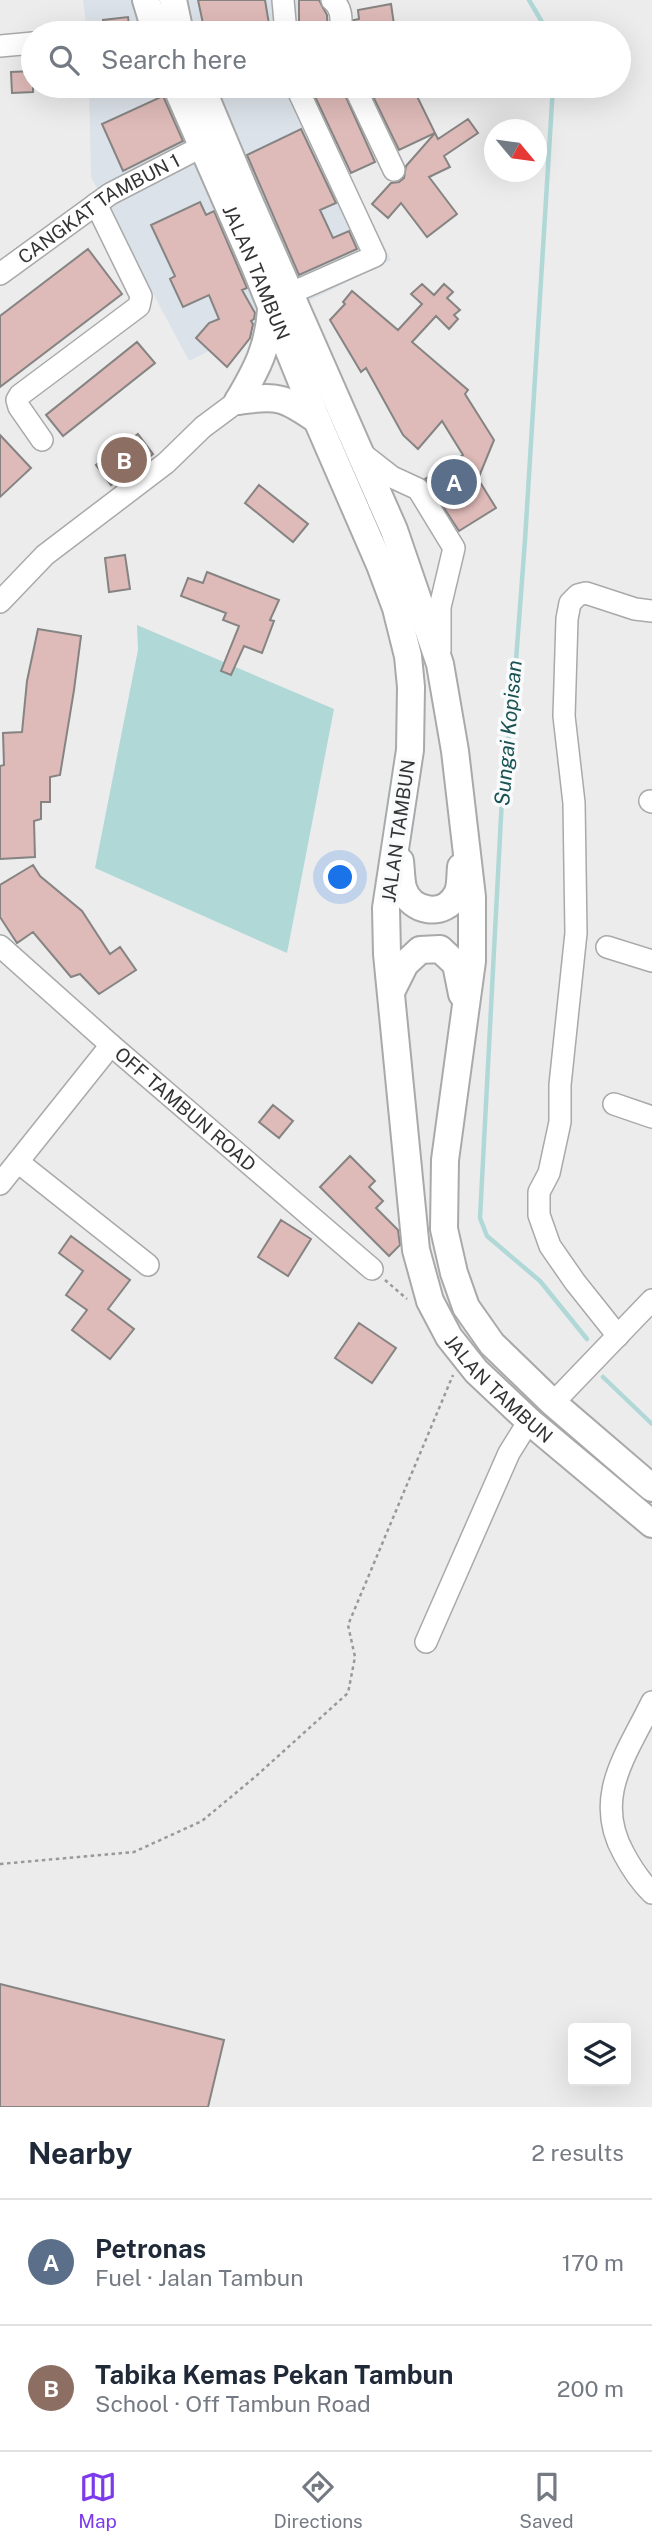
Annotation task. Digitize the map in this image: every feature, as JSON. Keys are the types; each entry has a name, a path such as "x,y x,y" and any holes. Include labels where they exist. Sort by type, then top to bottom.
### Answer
{"main road":[{"path":"173,0 177,21"},
{"path":"145,2 152,21"},
{"name":"JALAN TAMBUN","path":"181,98 254,264 280,301 358,450 394,530 440,664 472,897 472,961 445,1160 444,1229 454,1273 466,1307 492,1344 553,1403 640,1469 652,1488"},
{"name":"JALAN TAMBUN","path":"205,98 280,301 301,378 380,565 396,608 408,656 411,687 410,750 386,908 387,954 416,1250 430,1301 449,1337 465,1359 529,1421 652,1524"},
{"path":"238,401 263,354 280,301"},
{"path":"238,401 268,396 289,401 317,420"},
{"path":"398,841 404,890 414,905 431,911 450,905 459,892 463,834"},
{"path":"391,992 405,964 420,950 440,949 456,964 465,1011"}],"street":[{"path":"283,0 285,21"},
{"path":"332,0 338,4 341,21"},
{"path":"0,46 21,44"},
{"path":"280,301 375,256 302,98"},
{"path":"360,98 394,170"},
{"name":"CANGKAT TAMBUN 1","path":"0,274 110,194 201,147"},
{"path":"42,440 19,407 17,400 20,395 139,306 141,296 96,204"},
{"path":"0,602 45,555 166,463 203,427 238,401"},
{"path":"358,450 392,477 418,489 454,548 440,607 440,664"},
{"path":"618,1336 550,1246 539,1215 539,1192 550,1173 560,1122 560,1085 576,933 574,803 564,716 567,619 570,603 578,595 586,593 635,609 652,611"},
{"name":"OFF TAMBUN ROAD","path":"0,946 372,1269"},
{"path":"607,947 652,961"},
{"path":"0,1184 111,1045"},
{"path":"614,1104 652,1116"},
{"path":"18,1162 148,1265"},
{"path":"553,1403 652,1300"},
{"path":"426,1642 509,1453 529,1421"},
{"path":"652,1703 618,1773 609,1806 617,1842 639,1880 652,1893"}],"path":[{"path":"0,1864 134,1852 202,1821 348,1693 355,1657 348,1625 446,1391 458,1364 465,1359"}],"shaded area":[{"path":"83,0 298,0 297,21 86,21"},
{"path":"89,98 311,98 391,260 189,361 91,177"}],"water":[{"path":"137,625 334,709 287,953 95,868 138,650"}],"building":[{"path":"198,0 265,0 268,21 202,21"},
{"path":"299,0 319,0 327,21 299,21"},
{"path":"391,4 394,21 354,21 359,19 358,10"},
{"path":"128,17 128,21 103,21"},
{"path":"11,72 21,72 21,93 12,93"},
{"path":"164,98 183,141 123,171 102,124"},
{"path":"316,98 346,98 375,162 351,173"},
{"path":"374,98 418,98 435,133 399,150"},
{"path":"468,119 478,133 444,156 450,167 429,177 457,214 427,237 401,203 388,218 372,204 391,183 404,178 406,166 435,133 438,139"},
{"path":"301,129 336,203 320,210 333,238 349,231 357,249 299,275 247,155"},
{"path":"200,202 206,215 214,211 247,288 242,290 255,313 251,321 253,324 250,338 227,367 196,338 209,323 219,319 209,295 183,307 170,279 175,276 151,225"},
{"path":"88,249 122,294 0,387 0,316"},
{"path":"422,284 434,295 444,284 453,292 447,298 460,310 454,315 458,319 449,329 436,316 412,342 468,390 465,394 494,440 478,479 496,508 459,531 425,479 463,455 442,421 418,449 403,435 366,368 361,372 330,320 345,304 343,302 352,291 398,330 422,304 411,294"},
{"path":"137,342 155,363 63,436 46,415"},
{"path":"138,434 153,454 111,485 96,465"},
{"path":"0,435 31,468 0,497"},
{"path":"259,485 308,524 293,542 245,503"},
{"path":"125,555 130,589 109,592 105,558"},
{"path":"207,572 279,600 270,620 274,621 262,653 244,646 231,675 221,671 239,626 223,620 226,613 181,596 188,578 203,583"},
{"path":"38,629 81,636 60,775 50,777 50,802 41,802 41,819 34,821 35,857 0,859 0,766 4,765 3,733 22,732 27,681"},
{"path":"33,865 40,876 82,911 110,954 120,947 136,970 99,994 80,974 71,977 33,932 17,943 0,917 0,885"},
{"path":"273,1105 293,1121 279,1138 259,1122"},
{"path":"350,1156 375,1181 369,1187 383,1201 376,1208 398,1230 400,1245 389,1256 320,1187"},
{"path":"281,1220 311,1239 288,1276 258,1257"},
{"path":"71,1236 130,1280 108,1309 134,1329 110,1359 72,1330 87,1310 66,1295 83,1271 59,1253"},
{"path":"359,1323 396,1348 372,1383 335,1358"},
{"path":"0,1984 224,2040 208,2107 0,2107"}],"waterway":[{"name":"Sungai Kopisan","path":"529,0 541,21"},
{"name":"Sungai Kopisan","path":"552,98 525,540 502,798 480,1218 487,1236 540,1281 587,1339"},
{"path":"603,1377 652,1424"}],"place":[{"name":"Tabika Kemas Pekan Tambun","path":"124,460"},
{"name":"Petronas","path":"454,482"}]}
